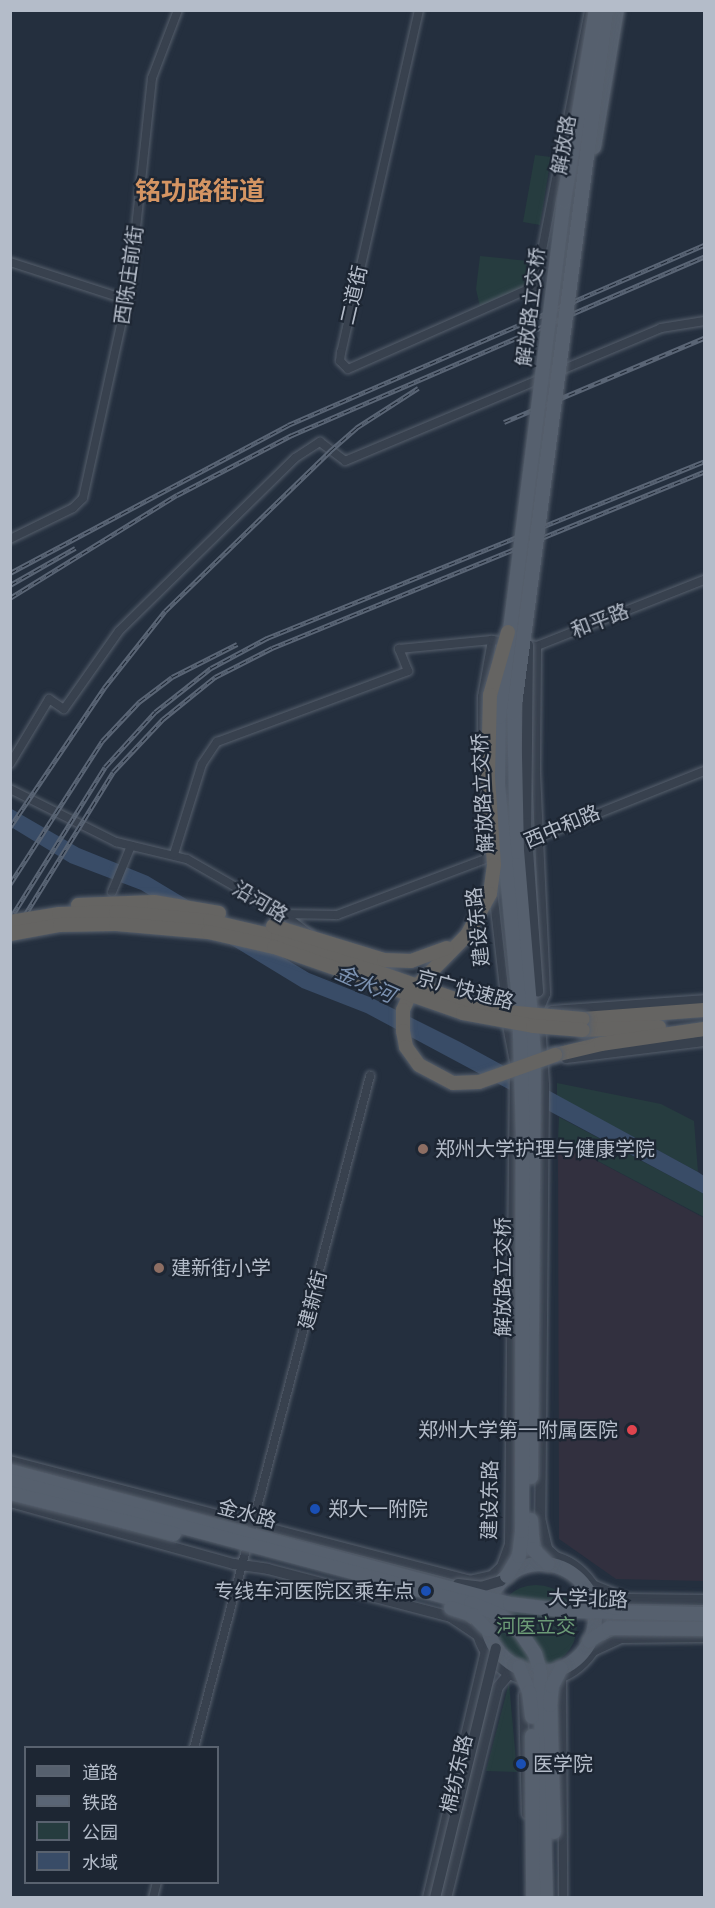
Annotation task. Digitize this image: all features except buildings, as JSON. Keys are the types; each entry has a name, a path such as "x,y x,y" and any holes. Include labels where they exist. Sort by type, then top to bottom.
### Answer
{"highway":[{"path":"508,632 494,676 488,732 493,878 485,906 466,935 411,992 403,1015 406,1047 411,1057 444,1080 480,1082 579,1049 705,1029"},
{"path":"35,918 52,907 124,902 171,904 246,919 357,954 396,961 434,954 466,935"},
{"name":"京广快速路","path":"10,922 116,912 210,921 278,937 458,1000 517,1013 606,1019 705,1010"},
{"name":"京广快速路","path":"10,934 82,924 186,928 274,947 446,1008 497,1021 606,1030 705,1022"}],"main road":[{"name":"解放路立交桥","path":"501,1575 519,1556 522,1531 523,1252 522,1054 498,756 508,632 564,201 596,10"},
{"name":"解放路立交桥","path":"553,1561 533,1549 531,1522 534,1053 517,852 513,745 516,691 528,624 606,10"},
{"path":"582,211 617,10"},
{"name":"金水路","path":"10,1471 472,1599"},
{"name":"金水路","path":"10,1481 472,1599"},
{"path":"10,1493 466,1612 484,1633 491,1650 527,1681 531,1707 533,1898"},
{"path":"484,1633 488,1608 501,1575 527,1566 553,1561 616,1608 705,1608"},
{"path":"590,1590 594,1621 591,1646"},
{"path":"472,1599 519,1630 535,1654 540,1670 546,1898"},
{"name":"大学北路","path":"472,1599 568,1611 705,1614"},
{"name":"大学北路","path":"472,1599 549,1619 705,1622"},
{"path":"555,1898 550,1705 552,1686 562,1672 609,1628 705,1629"},
{"path":"515,1673 562,1672"}],"street":[{"name":"西陈庄前街","path":"10,538 79,503 128,300 152,78 178,10"},
{"name":"二道街","path":"419,10 340,361 348,369 531,290 540,279"},
{"name":"解放路","path":"540,279 589,10"},
{"path":"10,262 128,300"},
{"path":"10,764 49,699 64,709 119,631 295,458 320,442 345,461 661,327 705,321"},
{"name":"和平路","path":"174,854 202,764 217,742 408,671 399,649 492,640 537,646 705,580"},
{"path":"528,624 526,823 541,1009 544,1085 540,1518 547,1549 553,1561"},
{"name":"建设东路","path":"492,640 481,721 490,857 506,1018 515,1064 510,1544 501,1575"},
{"path":"537,646 538,837 546,994 541,1009"},
{"name":"西中和路","path":"283,914 337,915 705,771"},
{"name":"沿河路","path":"10,789 94,832 131,846 174,854 283,914 376,977 506,1018"},
{"path":"112,892 131,846"},
{"path":"506,1005 541,1009 705,1000"},
{"path":"515,1064 705,1041"},
{"name":"建新街","path":"194,1746 239,1565 256,1523 370,1076"},
{"path":"10,1462 256,1523 470,1580 501,1575"},
{"path":"10,1462 461,1585 481,1587 501,1575"},
{"path":"10,1502 239,1565 451,1617 484,1633"},
{"path":"590,1590 627,1599 705,1600"},
{"path":"590,1590 602,1618 591,1646"},
{"path":"591,1646 621,1638 705,1637"},
{"path":"435,1898 491,1650"},
{"name":"棉纺东路","path":"428,1898 491,1650"},
{"path":"562,1672 563,1898"},
{"path":"515,1673 524,1713 527,1898"},
{"name":"棉纺东路","path":"446,1898 498,1687 515,1673"}],"shaded area":[{"name":"郑州大学第一附属医院","path":"558,1140 704,1218 704,1581 616,1579 559,1539"}],"green space":[{"path":"535,155 551,157 540,225 523,222"},
{"path":"480,256 538,262 533,283 480,307 476,289"},
{"path":"557,1083 661,1104 694,1121 698,1172 557,1096"},
{"path":"559,1117 704,1194 704,1217 558,1140"},
{"name":"河医立交","path":"528,1585 544,1585 559,1592 570,1603 577,1618 574,1642 565,1655 544,1667 528,1667 513,1660 502,1649 495,1634 495,1618 502,1603 513,1592"},
{"path":"509,1683 517,1772 486,1771"}],"water":[{"path":"10,808 79,848 148,876 309,973 372,998 460,1042 698,1172 704,1176 704,1194 366,1013 302,988 141,890 70,863 11,827"}],"railway":[{"path":"10,573 288,425 704,245"},
{"path":"10,598 177,495 292,435 704,257"},
{"path":"504,422 704,338"},
{"path":"10,827 104,688 165,611 356,428 418,388"},
{"path":"10,919 105,767 155,712 211,668 267,638 704,461"},
{"path":"10,939 113,772 163,719 215,677 272,648 704,472"},
{"path":"10,585 75,548"},
{"path":"10,884 102,741 139,702 172,677 237,644"}],"place":[{"name":"郑州大学护理与健康学院","path":"423,1149"},
{"name":"建新街小学","path":"159,1268"},
{"name":"郑州大学第一附属医院","path":"632,1430"},
{"name":"郑大一附院","path":"315,1509"},
{"name":"专线车河医院区乘车点","path":"426,1591"},
{"name":"医学院","path":"521,1764"}],"district":[{"name":"铭功路街道","path":"200,192"}],"water label":[{"name":"金水河","path":"365,984"}]}
